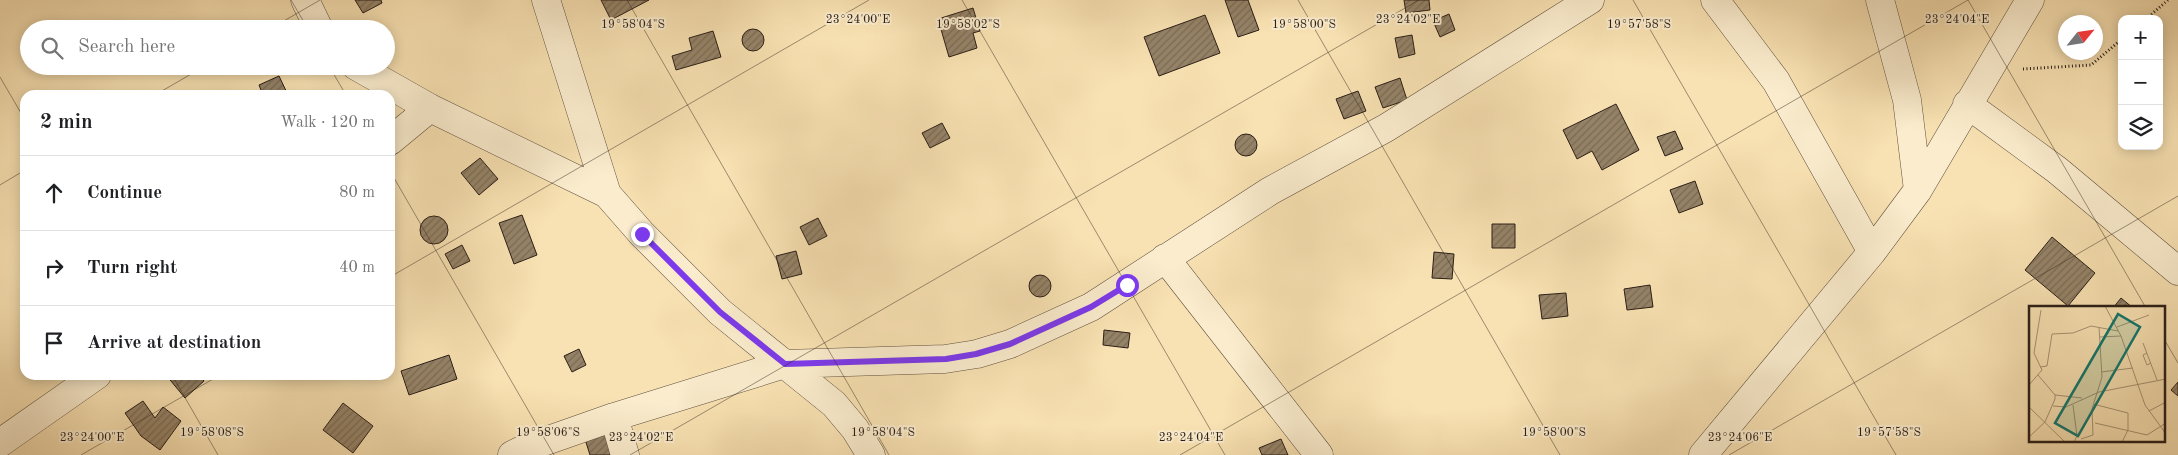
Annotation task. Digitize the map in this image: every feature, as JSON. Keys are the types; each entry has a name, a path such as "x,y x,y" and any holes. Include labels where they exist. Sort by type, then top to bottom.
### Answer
{"street":[{"path":"305,0 315,20"},
{"path":"546,0 608,194 642,234 720,312 834,404 855,429 871,455"},
{"path":"512,455 526,448 614,417 785,364 946,359 976,354 1010,344 1091,307 1270,191 1386,128 1590,0"},
{"path":"1715,0 1776,81 1872,252"},
{"path":"1880,0 1908,100 1918,190"},
{"path":"1703,455 1872,252 1918,190 2030,0"},
{"path":"372,75 430,108 608,194"},
{"path":"1967,104 2057,170 2178,271"},
{"path":"395,137 430,108"},
{"path":"1165,258 1319,455"},
{"path":"0,442 90,380"},
{"path":"614,417 625,455"}],"path":[{"path":"2151,15 2168,0"},
{"path":"1988,71 2091,65 2118,42"}],"building":[{"path":"355,0 381,0 382,3 363,13"},
{"path":"601,0 649,0 611,20"},
{"path":"1225,0 1248,0 1259,30 1238,37"},
{"path":"1404,0 1429,0 1430,10 1406,13"},
{"path":"973,8 980,31 973,33 977,48 949,57 938,19"},
{"path":"1449,14 1455,30 1440,37 1433,21"},
{"path":"1205,15 1220,53 1159,76 1144,37"},
{"path":"753,29 761,32 764,40 761,48 753,51 745,48 742,40 745,32"},
{"path":"713,31 721,57 676,70 672,56 692,50 689,38"},
{"path":"1412,35 1415,54 1399,58 1395,38"},
{"path":"279,76 286,90 261,90 259,85"},
{"path":"1400,78 1407,100 1383,108 1375,87"},
{"path":"1358,91 1366,111 1344,119 1336,99"},
{"path":"1616,104 1639,150 1602,170 1592,151 1577,159 1563,130"},
{"path":"942,123 950,138 930,148 922,133"},
{"path":"1675,131 1683,149 1665,156 1657,137"},
{"path":"1246,134 1254,137 1257,145 1254,153 1246,156 1238,153 1235,145 1238,137"},
{"path":"480,158 498,179 479,195 461,173"},
{"path":"1695,181 1703,204 1679,213 1670,190"},
{"path":"522,215 537,255 514,264 499,223"},
{"path":"434,216 444,220 448,230 444,240 434,244 424,240 420,230 424,220"},
{"path":"818,218 827,236 809,245 800,227"},
{"path":"1492,224 1515,224 1515,248 1492,248"},
{"path":"2052,237 2095,273 2068,306 2025,270"},
{"path":"462,245 470,261 453,269 445,254"},
{"path":"796,251 802,274 782,279 776,256"},
{"path":"1434,252 1454,254 1452,279 1432,278"},
{"path":"1040,275 1048,278 1051,286 1048,294 1040,297 1032,294 1029,286 1032,278"},
{"path":"1650,285 1653,307 1627,310 1624,289"},
{"path":"1566,293 1568,316 1542,319 1539,295"},
{"path":"2121,298 2131,306 2115,306"},
{"path":"1104,330 1130,333 1128,348 1103,345"},
{"path":"579,349 586,365 572,372 564,356"},
{"path":"449,355 457,379 409,395 401,371"},
{"path":"170,380 203,380 204,381 185,398"},
{"path":"2178,382 2178,396 2171,390"},
{"path":"143,401 155,418 163,407 181,421 160,450 141,436 125,413"},
{"path":"343,403 373,426 353,453 323,430"},
{"path":"604,430 618,455 590,455 584,436"},
{"path":"1281,439 1288,455 1262,455 1259,448"}],"route":[{"path":"642,234 720,312 785,364 946,359 976,354 1010,344 1091,307 1127,285"}]}
